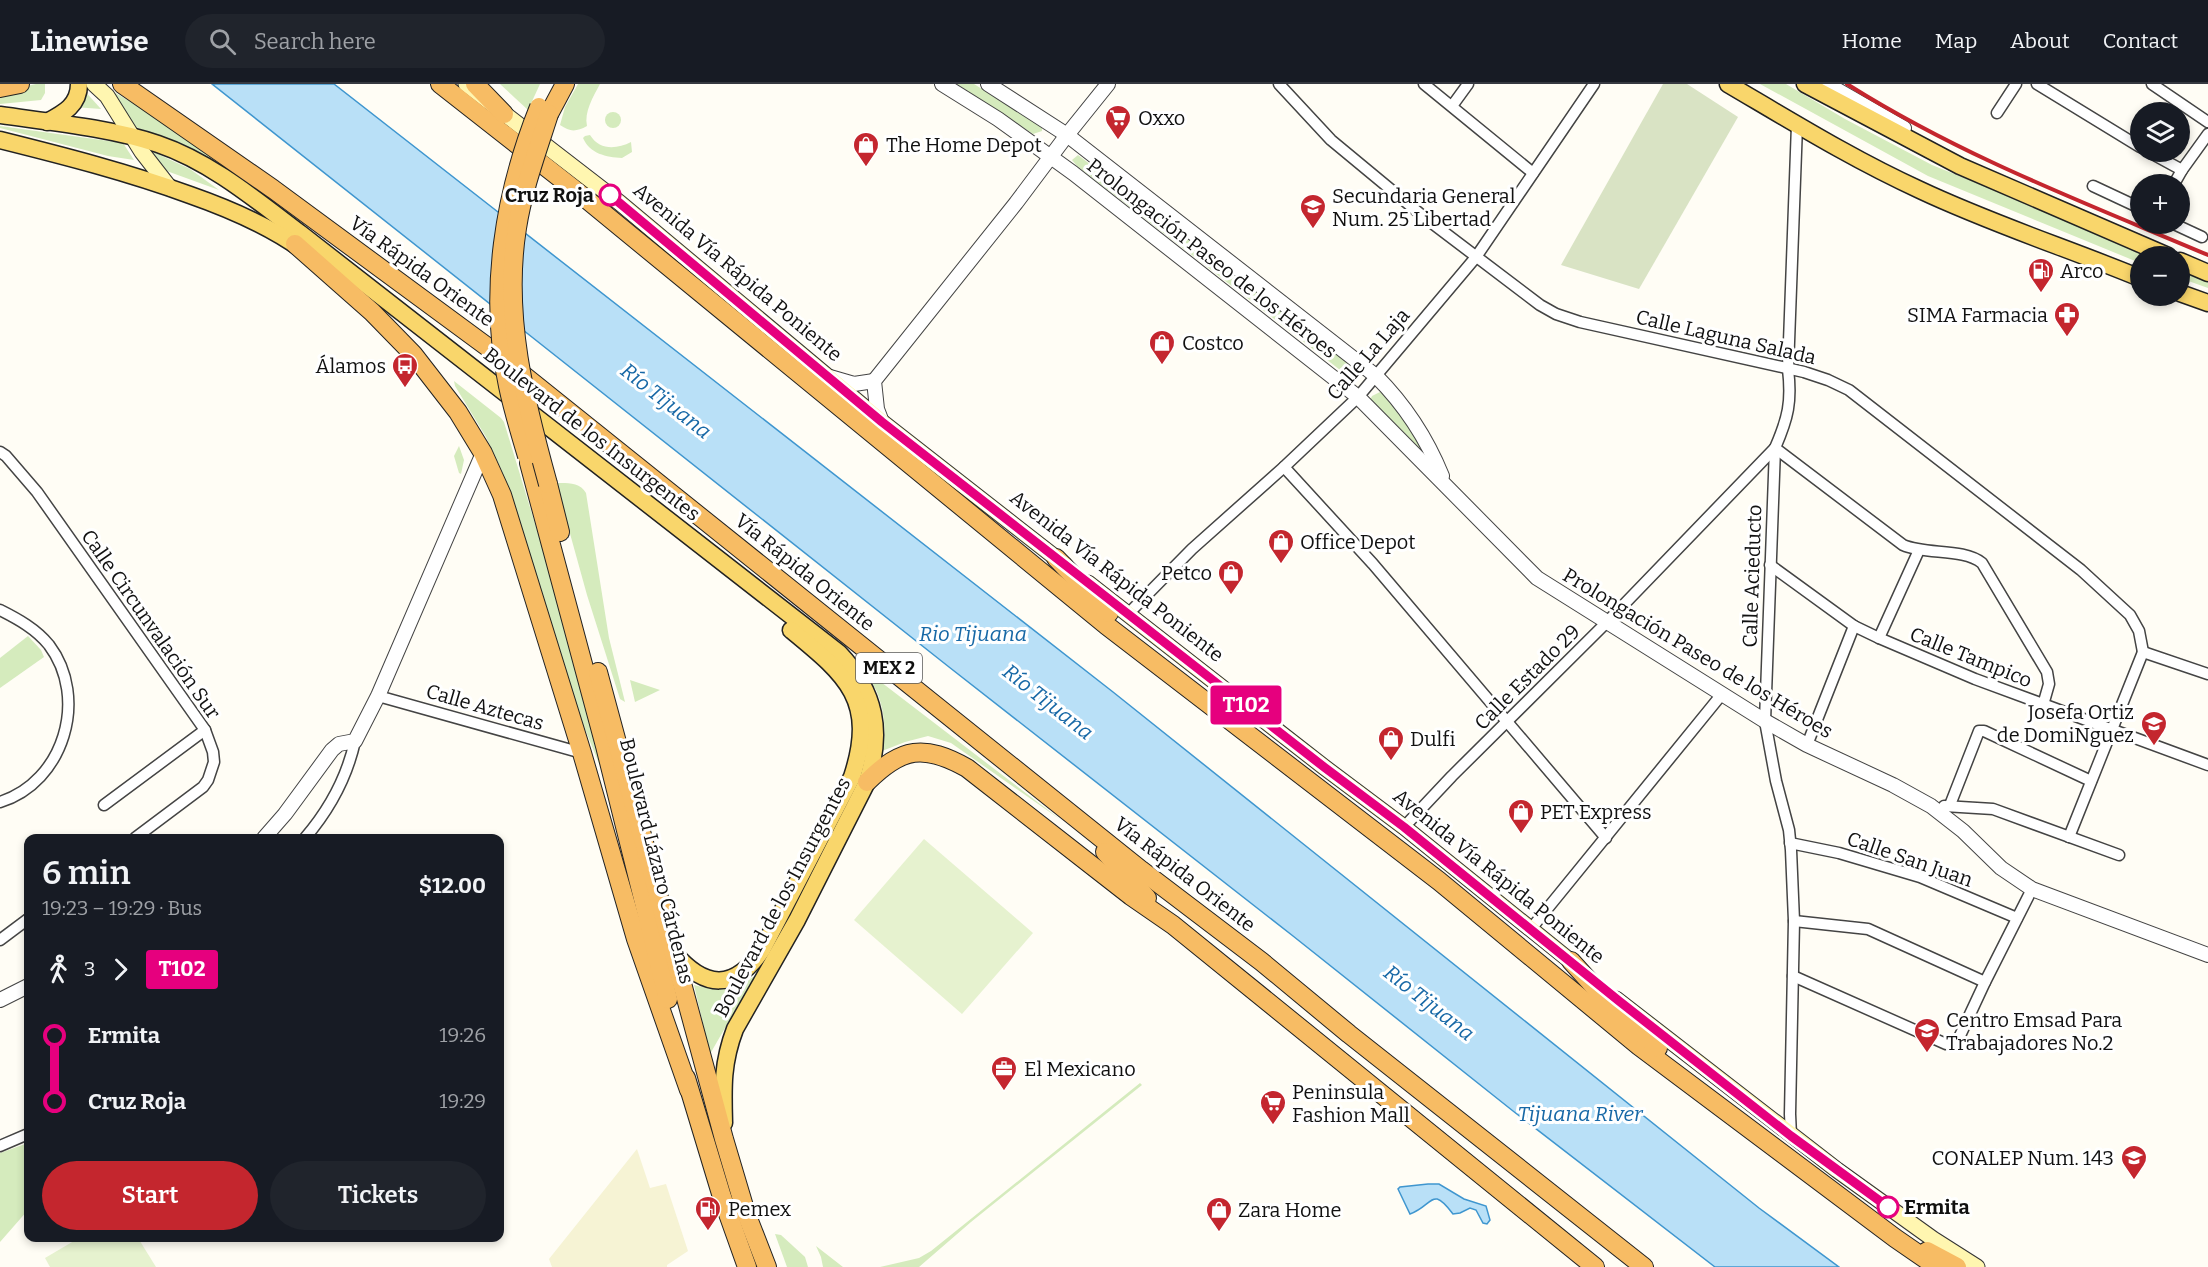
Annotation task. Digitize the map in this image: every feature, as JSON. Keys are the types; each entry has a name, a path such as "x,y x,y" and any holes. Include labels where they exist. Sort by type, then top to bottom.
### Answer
{"highway":[{"path":"0,88 20,84"},
{"name":"Vía Rápida Oriente","path":"122,84 273,189 497,354 1063,807 1262,962 1349,1034 1644,1267"},
{"name":"Avenida Vía Rápida Poniente","path":"440,84 574,189 1106,625 1439,881 1620,1031 1895,1238 1937,1267"},
{"path":"475,84 504,114"},
{"path":"544,110 552,84"},
{"path":"544,110 565,84"},
{"name":"Boulevard Lázaro Cárdenas","path":"544,110 520,158 505,226 500,300 507,384 607,757 689,1090 747,1267"},
{"name":"Boulevard Lázaro Cárdenas","path":"544,110 517,230 513,268 517,354 529,416 724,1139 746,1213 769,1267"},
{"path":"295,244 372,312 413,354 458,412 483,453 502,495 582,753 636,939 689,1090"},
{"path":"1056,558 1182,683"},
{"path":"867,782 882,767 902,755 917,752 946,756 967,768 1131,896 1173,925 1595,1267"},
{"path":"1063,807 1173,925"},
{"path":"1571,961 1600,993 1706,1096"},
{"path":"726,1207 738,1251 739,1267"},
{"path":"1895,1238 1920,1247 1957,1267"}],"main road":[{"path":"47,122 63,113 75,102 80,84"},
{"path":"94,84 107,96 142,152 170,188"},
{"name":"Avenida Vía Rápida Poniente","path":"466,84 620,203 882,422 1404,827 1530,930 1791,1136 1933,1239 1977,1267"},
{"path":"1728,84 1797,125 1919,190 2130,274"},
{"path":"1805,84 1960,166 2145,246"},
{"name":"Boulevard de los Insurgentes","path":"0,116 133,137 159,144 204,166 258,201 839,653 862,681 872,709 876,745 867,782 797,920 735,1029 728,1047 723,1087 724,1139"},
{"name":"Boulevard de los Insurgentes","path":"0,140 113,169 170,188 223,207 264,226 295,244 828,660 856,700 862,730 860,749 852,777 762,950 751,966 735,977 719,981 704,978 688,968 674,953"},
{"path":"2190,265 2208,273"},
{"path":"2190,296 2208,303"},
{"path":"783,907 797,920"}],"street":[{"name":"Prolongación Paseo de los Héroes","path":"942,84 998,119 1050,157 1358,397 1530,572 1765,721 1807,745 1893,785 1931,806 1963,831 2001,868 2032,889 2208,955"},
{"name":"Prolongación Paseo de los Héroes","path":"988,84 1066,135 1376,376 1395,397 1426,443 1443,481"},
{"path":"827,376 854,384 874,381 1016,204 1066,135 1108,84"},
{"name":"Calle Laguna Salada","path":"1279,84 1331,140 1476,257 1540,305 1556,314 1580,322 1788,369 1828,380 1849,390 2081,570 2130,615 2139,631 2144,652"},
{"path":"1424,84 1533,173"},
{"path":"1452,106 1468,84"},
{"name":"Calle La Laja","path":"1129,613 1192,549 1358,397 1476,257 1594,84"},
{"path":"1827,84 1909,131 1930,150"},
{"path":"1997,113 2016,84"},
{"path":"2037,84 2130,141"},
{"path":"2152,84 2208,122"},
{"name":"Calle Acieducto","path":"1791,1136 1794,921 1790,843 1765,721 1775,448 1786,421 1790,391 1788,369 1797,125"},
{"path":"2180,174 2208,134"},
{"path":"2167,162 2182,170"},
{"path":"2093,186 2130,203"},
{"path":"2190,231 2202,237"},
{"path":"874,381 877,409 882,422"},
{"path":"1775,448 1909,548 1973,558 1986,567 2047,672 2049,684 2043,705"},
{"name":"Calle Estado 29","path":"1404,827 1775,448"},
{"path":"308,834 327,809 347,772 355,741 378,696 483,453"},
{"name":"Calle Circunvalación Sur","path":"2,456 37,492 205,730 214,762 208,780 203,787 140,834"},
{"path":"1284,467 1373,564 1606,838"},
{"path":"1879,638 1919,550"},
{"name":"Calle Tampico","path":"1770,565 1854,626 1879,638 1975,679 2208,765"},
{"path":"0,610 26,623 49,645 65,677 69,712 61,747 42,776 13,798 0,802"},
{"path":"1807,745 1854,626"},
{"path":"2069,837 2110,730 2144,652 2208,674"},
{"path":"1530,930 1722,694"},
{"name":"Calle Aztecas","path":"378,696 582,753"},
{"path":"104,806 205,730"},
{"path":"1950,805 1979,731 1984,731 2091,781"},
{"path":"268,834 332,750 339,744 355,741"},
{"path":"1931,806 1950,805 1993,809 2119,855"},
{"name":"Calle San Juan","path":"1790,843 1839,853 1920,877 2017,918"},
{"path":"1793,976 1950,1044 1958,1040 1984,982 2032,889"},
{"path":"1794,921 1868,929 1984,982"},
{"path":"0,940 24,922"},
{"path":"0,1000 24,988"},
{"path":"0,1146 24,1136"}],"shaded area":[{"path":"637,1149 650,1188 666,1184 688,1251 667,1267 552,1267 549,1259"}],"green space":[{"path":"45,84 45,93 41,100 0,104 0,92"},
{"path":"500,84 540,84 528,110"},
{"path":"578,84 600,84 588,110 587,126 570,130 560,125 565,107"},
{"path":"957,84 974,84 1038,124 1042,131 1033,134"},
{"path":"1663,84 1687,84 1738,117 1639,289 1561,265"},
{"path":"1760,84 1786,84 1845,119 1932,165 2130,247 2130,259 1928,176"},
{"path":"104,86 154,116 271,199 252,191 167,139 135,127"},
{"path":"82,88 101,109 74,107"},
{"path":"610,112 616,112 621,120 619,126 610,128 605,123 605,117"},
{"path":"0,126 123,143 134,160 108,156 0,128"},
{"path":"590,135 599,144 609,147 631,142 632,152 622,158 599,154 590,148 583,138"},
{"path":"147,149 190,169 219,190 164,170"},
{"path":"1078,155 1360,372 1359,379 1353,380 1077,166 1072,160"},
{"path":"2190,273 2208,280 2208,288 2190,282"},
{"path":"454,381 504,422 586,691 600,766 578,712 502,471 486,437"},
{"path":"1380,392 1386,394 1428,453 1427,458 1370,400 1372,396"},
{"path":"459,446 464,460 461,474 454,456"},
{"path":"556,483 577,485 586,493 609,638 625,702 620,699 587,595"},
{"path":"28,636 41,650 44,657 0,688 0,658"},
{"path":"860,666 1061,820 951,743 928,736 882,751 884,720 881,704 874,687"},
{"path":"630,680 660,690 635,702"},
{"path":"924,839 1033,933 962,1014 854,920"},
{"path":"755,976 710,1054 694,985 710,988 725,987"},
{"path":"1140,1083 1142,1085 971,1222 919,1267 880,1267 919,1258 931,1251"},
{"path":"24,1144 24,1215 0,1242 0,1153"},
{"path":"775,1234 781,1235 805,1257 808,1267 787,1267"},
{"path":"72,1242 140,1242 156,1267 50,1267 45,1258"},
{"path":"816,1246 843,1267 823,1267"}],"water":[{"name":"Rio Tijuana","path":"212,84 334,84 1113,692 1759,1208 1839,1267 1715,1267 1513,1111"},
{"path":"1439,1184 1464,1199 1486,1206 1490,1220 1487,1224 1483,1223 1476,1210 1470,1208 1453,1214 1446,1205 1436,1199 1410,1214 1398,1189"}],"railway":[{"path":"1847,84 1979,156 2069,197 2208,255"}],"bus line":[{"name":"T102","path":"610,195 882,422 1404,827 1530,930 1791,1136 1888,1207"}],"place":[{"name":"Oxxo","path":"1118,141"},
{"name":"The Home Depot","path":"866,168"},
{"name":"Cruz Roja","path":"610,195"},
{"name":"Secundaria General Num. 25 Libertad","path":"1313,230"},
{"name":"Arco","path":"2041,294"},
{"name":"SIMA Farmacia","path":"2067,338"},
{"name":"Costco","path":"1162,366"},
{"name":"Álamos","path":"405,389"},
{"name":"Office Depot","path":"1281,565"},
{"name":"Petco","path":"1231,596"},
{"name":"Josefa Ortiz de DomiNguez","path":"2154,747"},
{"name":"Dulfi","path":"1391,762"},
{"name":"PET Express","path":"1521,835"},
{"name":"Centro Emsad Para Trabajadores No.2","path":"1927,1054"},
{"name":"El Mexicano","path":"1004,1092"},
{"name":"Peninsula Fashion Mall","path":"1273,1126"},
{"name":"CONALEP Num. 143","path":"2134,1181"},
{"name":"Ermita","path":"1888,1207"},
{"name":"Pemex","path":"708,1232"},
{"name":"Zara Home","path":"1219,1233"}],"water label":[{"name":"Río Tijuana","path":"666,401"},
{"name":"Río Tijuana","path":"1048,702"},
{"name":"Río Tijuana","path":"1429,1003"},
{"name":"Tijuana River","path":"1580,1114"}]}
